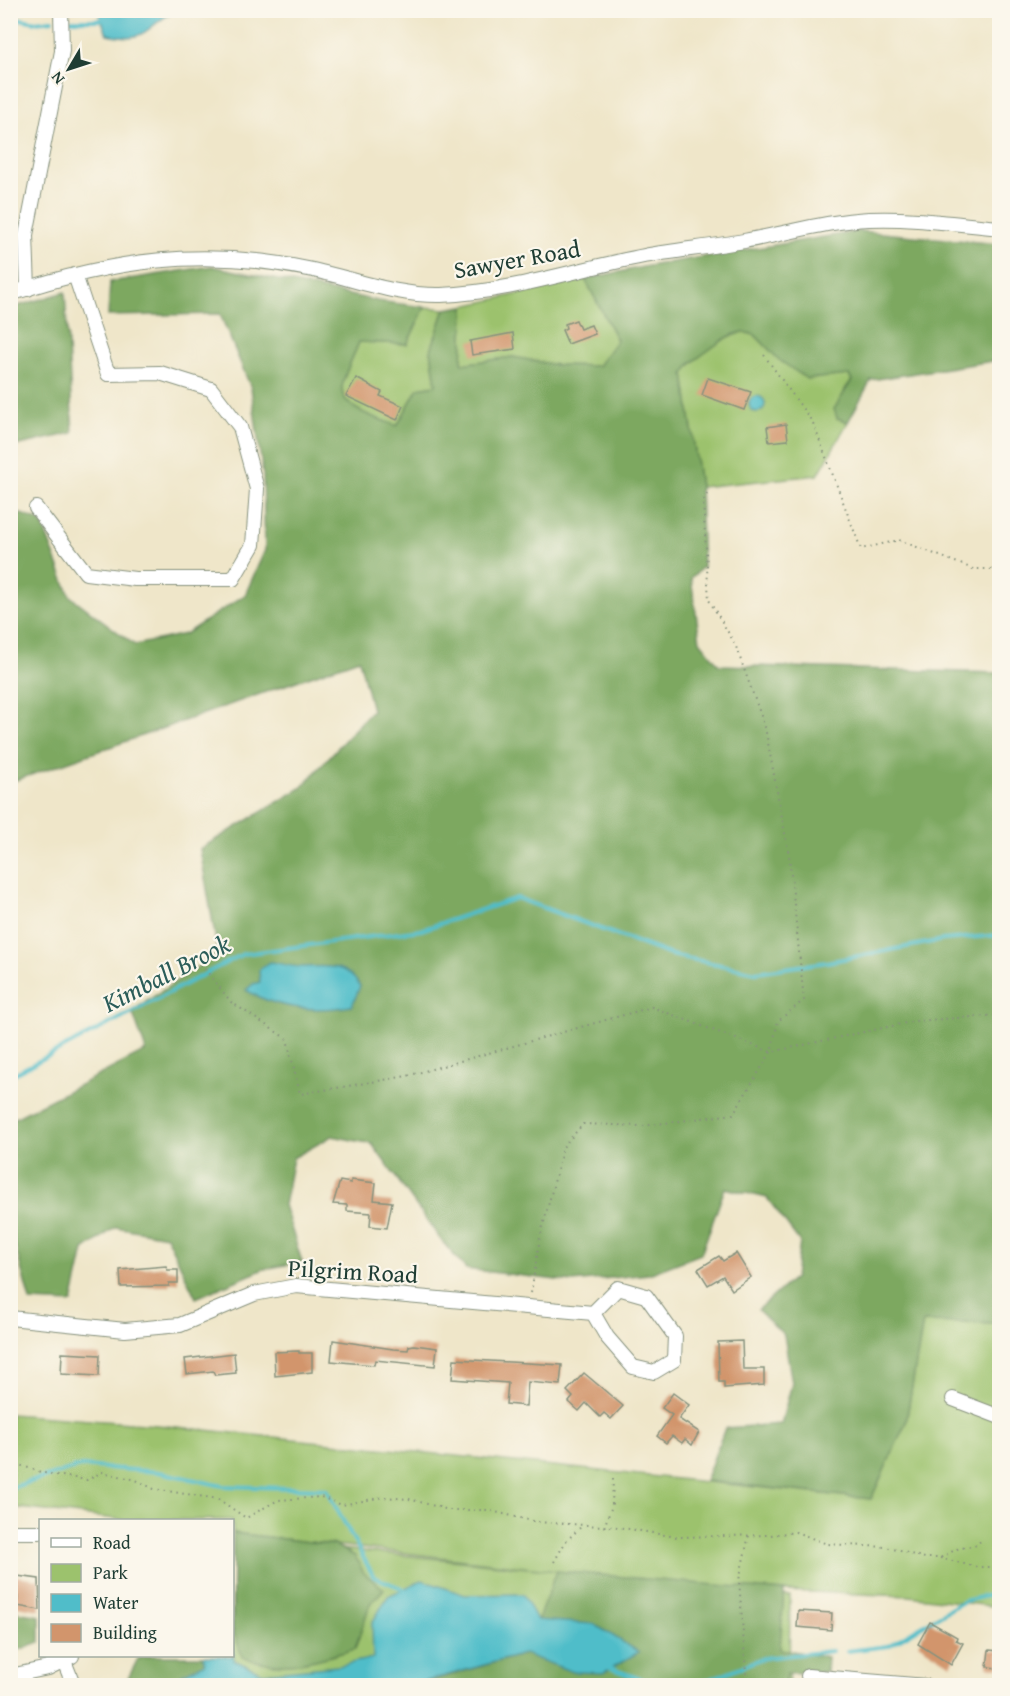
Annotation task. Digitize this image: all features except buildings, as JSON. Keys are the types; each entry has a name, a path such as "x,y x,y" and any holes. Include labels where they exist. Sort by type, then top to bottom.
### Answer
{"street":[{"path":"28,289 26,235 62,51 61,10"},
{"name":"Sawyer Road","path":"10,294 75,275 148,260 220,256 310,269 397,292 439,295 498,289 644,256 857,220 912,220 999,228"},
{"path":"36,508 86,573 135,579 233,579 253,545 257,489 240,427 212,389 160,373 108,374 75,275"},
{"name":"Pilgrim Road","path":"10,1318 125,1330 180,1325 254,1294 297,1286 593,1313"},
{"path":"618,1288 646,1296 675,1336 674,1360 654,1372 633,1366 607,1337 593,1313 618,1288"},
{"path":"953,1398 999,1417"},
{"path":"10,1532 39,1532"},
{"path":"10,1676 48,1668 68,1658 74,1686"},
{"path":"808,1676 926,1686"}],"path":[{"path":"764,355 813,423 861,549 899,540 973,569 999,569"},
{"path":"529,1307 540,1238 563,1147 583,1124 642,1126 733,1114 771,1052 778,1021 804,1000 789,855 765,727 735,644 710,600 703,502 706,494"},
{"path":"201,964 231,1002 287,1039 300,1095 406,1076 652,1007 771,1052 915,1021 999,1015"},
{"path":"10,1462 44,1473 87,1480 102,1472 136,1480 154,1489 218,1499 246,1518 278,1500 321,1497 342,1505 383,1497 409,1499 449,1510 487,1510 537,1522 604,1527 676,1537 796,1532 827,1544 886,1547 977,1567 999,1567"},
{"path":"604,1527 612,1506 613,1479"},
{"path":"554,1562 566,1541 583,1525"},
{"path":"747,1686 739,1580 749,1535"},
{"path":"940,1558 957,1549 977,1545 982,1539"},
{"path":"566,1686 580,1683 589,1686"}],"green space":[{"path":"860,231 999,244 999,360 871,380 848,422 837,418 834,409 852,380 849,375 807,379 779,360 755,335 743,332 732,335 691,363 684,374 700,487 703,567 691,578 700,641 719,665 999,673 999,1324 923,1322 906,1422 871,1499 705,1481 725,1428 781,1424 792,1383 784,1335 758,1310 795,1277 800,1242 767,1198 725,1188 701,1254 649,1274 573,1282 466,1269 441,1240 372,1144 332,1136 293,1158 284,1205 302,1262 264,1269 196,1298 166,1236 116,1227 84,1250 72,1303 30,1301 11,1231 11,1120 146,1051 132,1011 218,953 200,849 301,788 372,710 359,659 11,782 10,510 41,521 70,596 135,645 185,634 245,595 265,550 263,475 251,388 220,314 108,316 110,282 212,266 378,301 425,307 407,344 359,342 343,382 343,395 354,407 397,426 418,388 436,385 431,350 445,309 464,306 462,364 513,357 556,365 598,366 617,340 585,279 648,266"},
{"path":"585,279 617,340 598,366 556,365 513,357 462,364 464,306"},
{"path":"65,292 73,433 11,447 11,308"},
{"path":"425,307 445,309 431,350 436,385 418,388 397,426 354,407 343,395 342,387 359,342 407,344"},
{"path":"743,332 755,335 779,359 807,379 849,375 852,380 845,389 837,418 848,422 818,475 700,487 684,373 710,348 726,338"},
{"path":"923,1321 999,1324 999,1607 909,1596 732,1589 790,1596 789,1685 162,1685 234,1657 234,1538 558,1571 234,1533 234,1519 115,1519 11,1507 10,1414 157,1425 871,1499 906,1422"},
{"path":"234,1533 335,1545 355,1556 364,1573 384,1589 370,1604 355,1649 312,1661 285,1664 272,1664 242,1657 234,1632"},
{"path":"557,1571 784,1591 780,1649 827,1657 826,1672 787,1673 785,1685 413,1686 524,1654"},
{"path":"10,1611 39,1616 39,1643 11,1652"},
{"path":"203,1657 205,1663 171,1680 175,1685 124,1686 138,1659"}],"water":[{"path":"98,10 175,11 145,32 131,37 107,34"},
{"path":"757,396 765,404 757,412 749,404"},
{"path":"270,962 299,967 335,967 349,973 360,986 352,1006 311,1009 271,1002 246,990 260,982 259,970"},
{"path":"422,1580 465,1595 523,1594 537,1620 594,1624 639,1652 603,1673 573,1672 524,1654 413,1685 175,1686 171,1680 205,1663 203,1657 234,1657 234,1660 263,1673 338,1666 373,1658 372,1623 388,1596"}],"waterway":[{"path":"10,17 36,22 52,20"},
{"path":"71,20 101,20"},
{"name":"Kimball Brook","path":"10,1076 243,954 421,930 517,898 671,955 756,972 827,962 943,940 1000,935"},
{"path":"10,1488 82,1466 159,1472 223,1486 326,1489 374,1577 404,1589"},
{"path":"847,1651 888,1646 964,1601 1000,1593"},
{"path":"693,1686 763,1658 832,1651"},
{"path":"607,1667 660,1686"}]}
